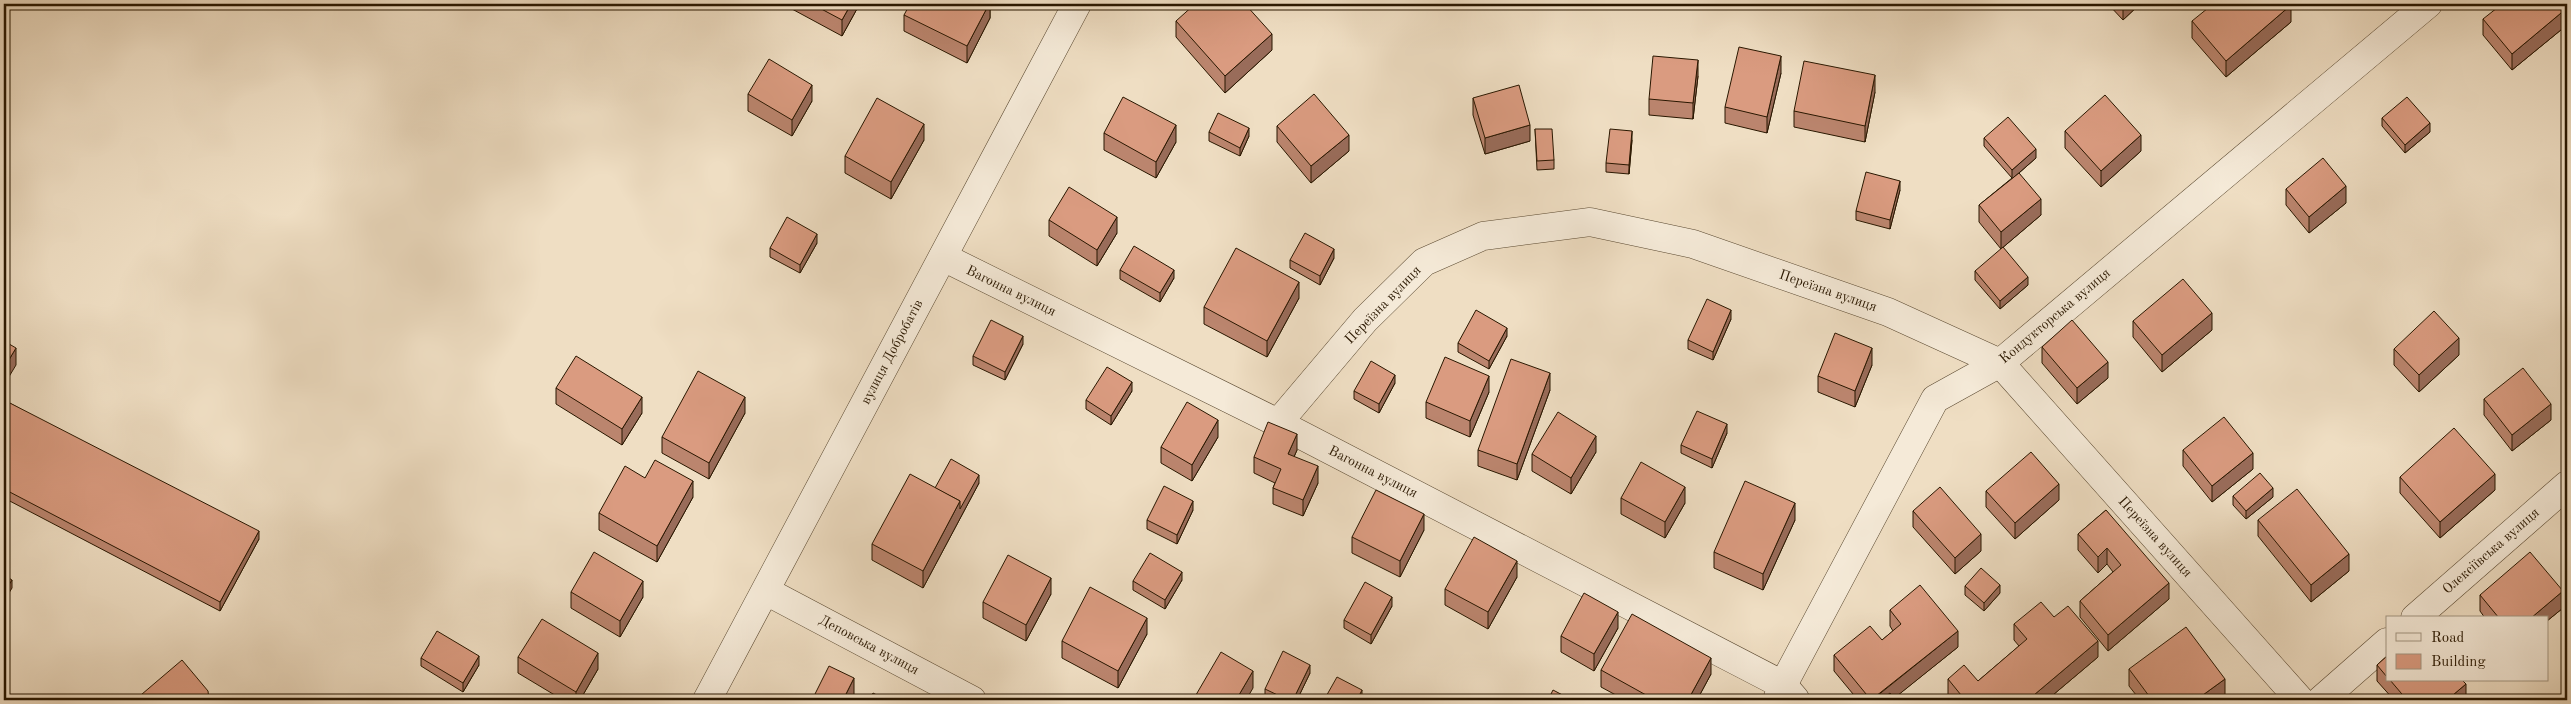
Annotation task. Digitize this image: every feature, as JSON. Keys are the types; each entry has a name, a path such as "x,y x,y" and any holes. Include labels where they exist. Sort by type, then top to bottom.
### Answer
{"street":[{"name":"вулиця Добробатів","path":"707,700 1077,4"},
{"name":"Кондукторська вулиця","path":"1785,695 1935,399 2000,363 2428,4"},
{"name":"Переїзна вулиця","path":"1278,423 1365,320 1424,262 1483,236 1590,222 1702,247 1888,312 2000,363 2300,700"},
{"name":"Вагонна вулиця","path":"943,257 1278,423 1785,695"},
{"name":"Олексіївська вулиця","path":"2417,616 2567,485"},
{"name":"Деповська вулиця","path":"766,590 972,700"},
{"path":"2321,700 2386,643"}],"building":[{"path":"812,4 851,4 842,20"},
{"path":"910,4 989,4 967,46 904,15"},
{"path":"1195,4 1245,4 1272,34 1225,76 1176,21"},
{"path":"2213,4 2291,5 2226,61 2192,21"},
{"path":"2502,4 2567,4 2567,8 2512,54 2483,19"},
{"path":"1739,47 1781,56 1767,117 1725,107"},
{"path":"1653,56 1698,60 1693,103 1649,99"},
{"path":"769,59 812,85 792,120 748,94"},
{"path":"1804,61 1875,75 1865,126 1794,111"},
{"path":"1519,85 1530,125 1485,138 1473,98"},
{"path":"1314,94 1349,135 1311,166 1277,126"},
{"path":"2105,95 2141,135 2101,171 2065,131"},
{"path":"1123,97 1176,125 1156,162 1104,133"},
{"path":"2407,97 2430,123 2405,145 2382,118"},
{"path":"877,98 924,124 891,182 845,156"},
{"path":"1218,113 1249,128 1240,148 1209,132"},
{"path":"2008,117 2036,149 2012,170 1984,138"},
{"path":"1535,129 1552,129 1554,160 1537,161"},
{"path":"1610,129 1632,131 1629,165 1606,163"},
{"path":"2323,158 2346,186 2309,217 2286,189"},
{"path":"1866,172 1900,181 1890,220 1856,211"},
{"path":"2019,173 2041,199 2001,232 1979,205"},
{"path":"1069,187 1117,217 1097,250 1049,220"},
{"path":"787,217 817,234 800,265 770,248"},
{"path":"1305,233 1334,249 1320,276 1290,260"},
{"path":"1134,246 1174,270 1160,293 1120,270"},
{"path":"2003,247 2028,277 2000,301 1975,271"},
{"path":"1236,248 1299,282 1267,341 1204,307"},
{"path":"2183,279 2212,313 2162,355 2133,321"},
{"path":"1707,299 1731,310 1713,352 1688,340"},
{"path":"1476,310 1507,328 1489,361 1458,343"},
{"path":"2434,311 2459,338 2419,375 2394,349"},
{"path":"991,320 1023,336 1005,372 973,356"},
{"path":"2072,320 2108,362 2077,388 2042,347"},
{"path":"1835,333 1872,348 1855,391 1818,376"},
{"path":"4,341 16,348 4,368"},
{"path":"576,356 642,397 622,429 556,388"},
{"path":"1445,357 1489,376 1470,421 1426,402"},
{"path":"1511,359 1550,373 1517,464 1478,450"},
{"path":"1371,361 1395,375 1379,404 1354,391"},
{"path":"1107,367 1132,382 1111,416 1086,400"},
{"path":"2523,368 2551,404 2512,435 2484,399"},
{"path":"698,371 745,397 709,463 662,437"},
{"path":"4,400 259,531 220,602 4,489"},
{"path":"1187,402 1218,420 1192,465 1161,447"},
{"path":"1697,411 1727,424 1712,459 1681,445"},
{"path":"1558,412 1596,436 1571,478 1532,454"},
{"path":"2224,417 2253,453 2212,486 2183,450"},
{"path":"1268,422 1297,434 1288,454 1318,466 1303,500 1273,488 1281,469 1254,457"},
{"path":"2454,428 2495,474 2440,522 2400,477"},
{"path":"2031,452 2059,484 2015,523 1986,491"},
{"path":"951,459 979,475 960,509 960,501 935,488"},
{"path":"655,460 693,481 657,546 599,513 625,466 645,478"},
{"path":"1641,462 1685,487 1665,522 1621,498"},
{"path":"2260,473 2273,488 2246,511 2233,496"},
{"path":"910,474 960,501 923,571 872,544"},
{"path":"1745,481 1795,503 1763,574 1714,552"},
{"path":"1164,486 1193,501 1177,535 1147,520"},
{"path":"1940,487 1981,534 1955,558 1913,511"},
{"path":"2297,489 2349,554 2311,585 2258,520"},
{"path":"1376,490 1424,514 1400,561 1352,537"},
{"path":"2106,510 2169,583 2108,635 2080,601 2121,565 2107,548 2098,557 2078,534"},
{"path":"1474,537 1517,561 1488,612 1445,589"},
{"path":"594,552 643,581 620,621 571,592"},
{"path":"2530,552 2563,591 2533,616 2497,616 2480,595"},
{"path":"1150,553 1182,572 1165,600 1133,581"},
{"path":"1008,555 1051,578 1026,625 983,602"},
{"path":"1981,568 2000,585 1984,603 1965,586"},
{"path":"4,575 12,580 4,592"},
{"path":"1365,582 1392,597 1371,635 1344,620"},
{"path":"1920,585 1958,631 1871,700 1834,655 1870,626 1882,640 1901,624 1890,610"},
{"path":"1090,587 1147,618 1118,671 1062,641"},
{"path":"1584,593 1618,612 1594,654 1561,636"},
{"path":"2041,602 2054,617 2068,606 2098,641 2028,700 1955,700 1961,695 1948,679 1964,665 1978,681 2027,639 2014,624"},
{"path":"1632,614 1711,658 1688,700 1655,700 1601,670"},
{"path":"542,619 598,653 576,692 518,657"},
{"path":"2186,627 2225,679 2196,700 2152,700 2129,669"},
{"path":"437,631 479,656 463,683 421,658"},
{"path":"1283,651 1310,665 1293,700 1288,700 1265,689"},
{"path":"1221,652 1253,671 1236,700 1193,700"},
{"path":"2386,657 2386,676 2377,665"},
{"path":"182,660 208,691 209,700 135,700"},
{"path":"829,666 854,678 843,700 812,700"},
{"path":"1337,677 1362,690 1357,700 1324,700"},
{"path":"2392,682 2464,682 2466,684 2447,700 2407,700"},
{"path":"1553,690 1572,700 1548,700"},
{"path":"873,693 886,700 869,700"},
{"path":"1890,693 1896,700 1881,700"},
{"path":"485,695 494,700 482,700"}]}
